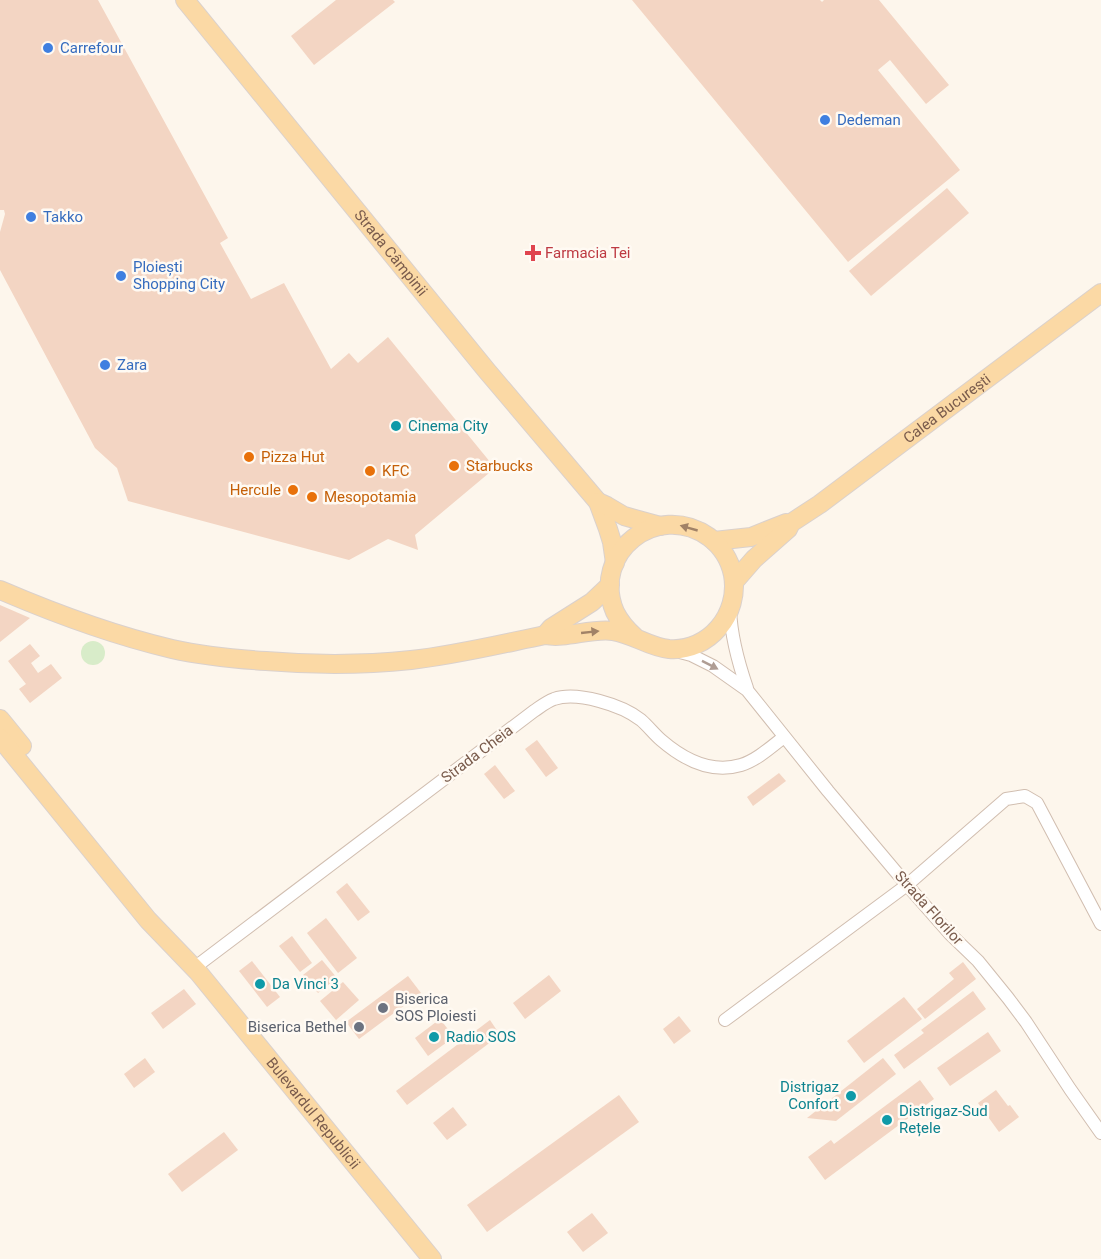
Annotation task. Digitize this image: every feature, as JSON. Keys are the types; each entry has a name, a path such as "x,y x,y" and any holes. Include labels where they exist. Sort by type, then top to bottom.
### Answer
{"main road":[{"name":"Strada Câmpinii","path":"185,0 487,370 598,502"},
{"name":"Calea București","path":"791,523 820,504 1101,293"},
{"path":"598,502 624,516 660,526"},
{"path":"598,502 612,542 615,562"},
{"path":"714,541 751,537 784,523 791,523 788,529 754,559 734,582"},
{"path":"0,590 81,623 122,636 192,653 251,660 293,663 368,663 412,660 545,636 555,637 601,630 635,637 651,645 667,649 687,647 706,639 724,621 730,609 734,596 732,571 722,550 714,541 689,527 674,525 648,529 624,547 611,573 611,600 624,627 635,637"},
{"path":"545,636 551,628 592,602 610,585"},
{"name":"Bulevardul Republicii","path":"0,719 157,914 194,968"},
{"name":"Bulevardul Republicii","path":"0,738 148,920 194,968 432,1259"}],"street":[{"path":"730,609 736,654 747,690"},
{"path":"667,649 691,655 713,666 747,690"},
{"name":"Strada Florilor","path":"747,690 907,885 950,934 978,961 1008,998 1101,1133"},
{"name":"Strada Cheia","path":"194,968 534,711 555,699 568,696 582,697 622,709 642,721 678,754 695,763 712,767 741,765 784,737"},
{"path":"725,1020 907,885 1006,799 1025,796 1037,803 1101,924"}],"green space":[{"path":"93,641 102,644 105,653 102,662 93,665 84,662 81,653 84,644"}],"building":[{"name":"Ploiești Shopping City","path":"0,0 98,0 228,238 220,243 251,299 284,283 331,369 349,353 358,363 388,337 495,468 415,535 418,550 388,539 349,560 128,501 117,468 95,448 0,270 0,232 5,214 4,210 0,210"},
{"path":"336,0 393,0 395,2 314,65 291,36"},
{"name":"Dedeman","path":"632,0 820,0 822,2 824,0 879,0 949,85 926,104 890,60 878,70 960,170 848,262"},
{"path":"947,188 969,213 871,296 849,271"},
{"path":"0,605 30,618 0,642"},
{"path":"30,644 40,656 31,663 38,673 51,664 62,678 30,703 19,689 26,684 8,661"},
{"path":"537,740 558,768 546,777 525,749"},
{"path":"495,765 515,791 504,799 484,774"},
{"path":"779,773 786,781 753,806 747,797"},
{"path":"347,883 370,912 358,921 336,892"},
{"path":"326,918 357,958 338,973 307,933"},
{"path":"292,936 312,963 300,972 279,946"},
{"path":"322,960 337,978 318,993 303,975"},
{"name":"Da Vinci 3","path":"252,961 280,997 267,1007 239,971"},
{"path":"963,962 976,979 925,1019 917,1009 954,979 949,973"},
{"path":"549,975 561,991 525,1019 513,1003"},
{"name":"Biserica SOS Ploiesti","path":"408,976 421,993 359,1039 346,1022"},
{"path":"343,982 359,1000 336,1020 320,1001"},
{"path":"184,989 196,1004 163,1029 151,1013"},
{"path":"973,991 986,1009 904,1069 894,1055 924,1033 921,1030"},
{"path":"904,997 922,1019 864,1063 847,1041"},
{"path":"679,1016 691,1031 674,1044 663,1029"},
{"name":"Radio SOS","path":"440,1019 454,1037 428,1056 415,1038"},
{"path":"490,1020 500,1035 407,1105 396,1091"},
{"path":"988,1032 1001,1051 950,1086 937,1068"},
{"path":"145,1058 155,1072 134,1088 124,1074"},
{"name":"Distrigaz Confort","path":"883,1058 896,1074 836,1121 807,1118"},
{"name":"Distrigaz-Sud Rețele","path":"920,1080 934,1099 825,1180 808,1157 831,1140 834,1144"},
{"path":"996,1090 1019,1117 999,1132 978,1103"},
{"path":"619,1095 639,1122 487,1232 467,1205"},
{"path":"453,1107 467,1125 447,1140 433,1123"},
{"path":"224,1132 238,1150 182,1192 168,1174"},
{"path":"592,1213 608,1233 583,1252 567,1232"}],"place":[{"name":"Carrefour","path":"48,48"},
{"name":"Dedeman","path":"825,120"},
{"name":"Takko","path":"31,217"},
{"name":"Farmacia Tei","path":"533,253"},
{"name":"Ploiești Shopping City","path":"121,276"},
{"name":"Zara","path":"105,365"},
{"name":"Cinema City","path":"396,426"},
{"name":"Pizza Hut","path":"249,457"},
{"name":"Starbucks","path":"454,466"},
{"name":"KFC","path":"370,471"},
{"name":"Hercule","path":"293,490"},
{"name":"Mesopotamia","path":"312,497"},
{"name":"Da Vinci 3","path":"260,984"},
{"name":"Biserica SOS Ploiesti","path":"383,1008"},
{"name":"Biserica Bethel","path":"359,1027"},
{"name":"Radio SOS","path":"434,1037"},
{"name":"Distrigaz Confort","path":"851,1096"},
{"name":"Distrigaz-Sud Rețele","path":"887,1120"}]}
